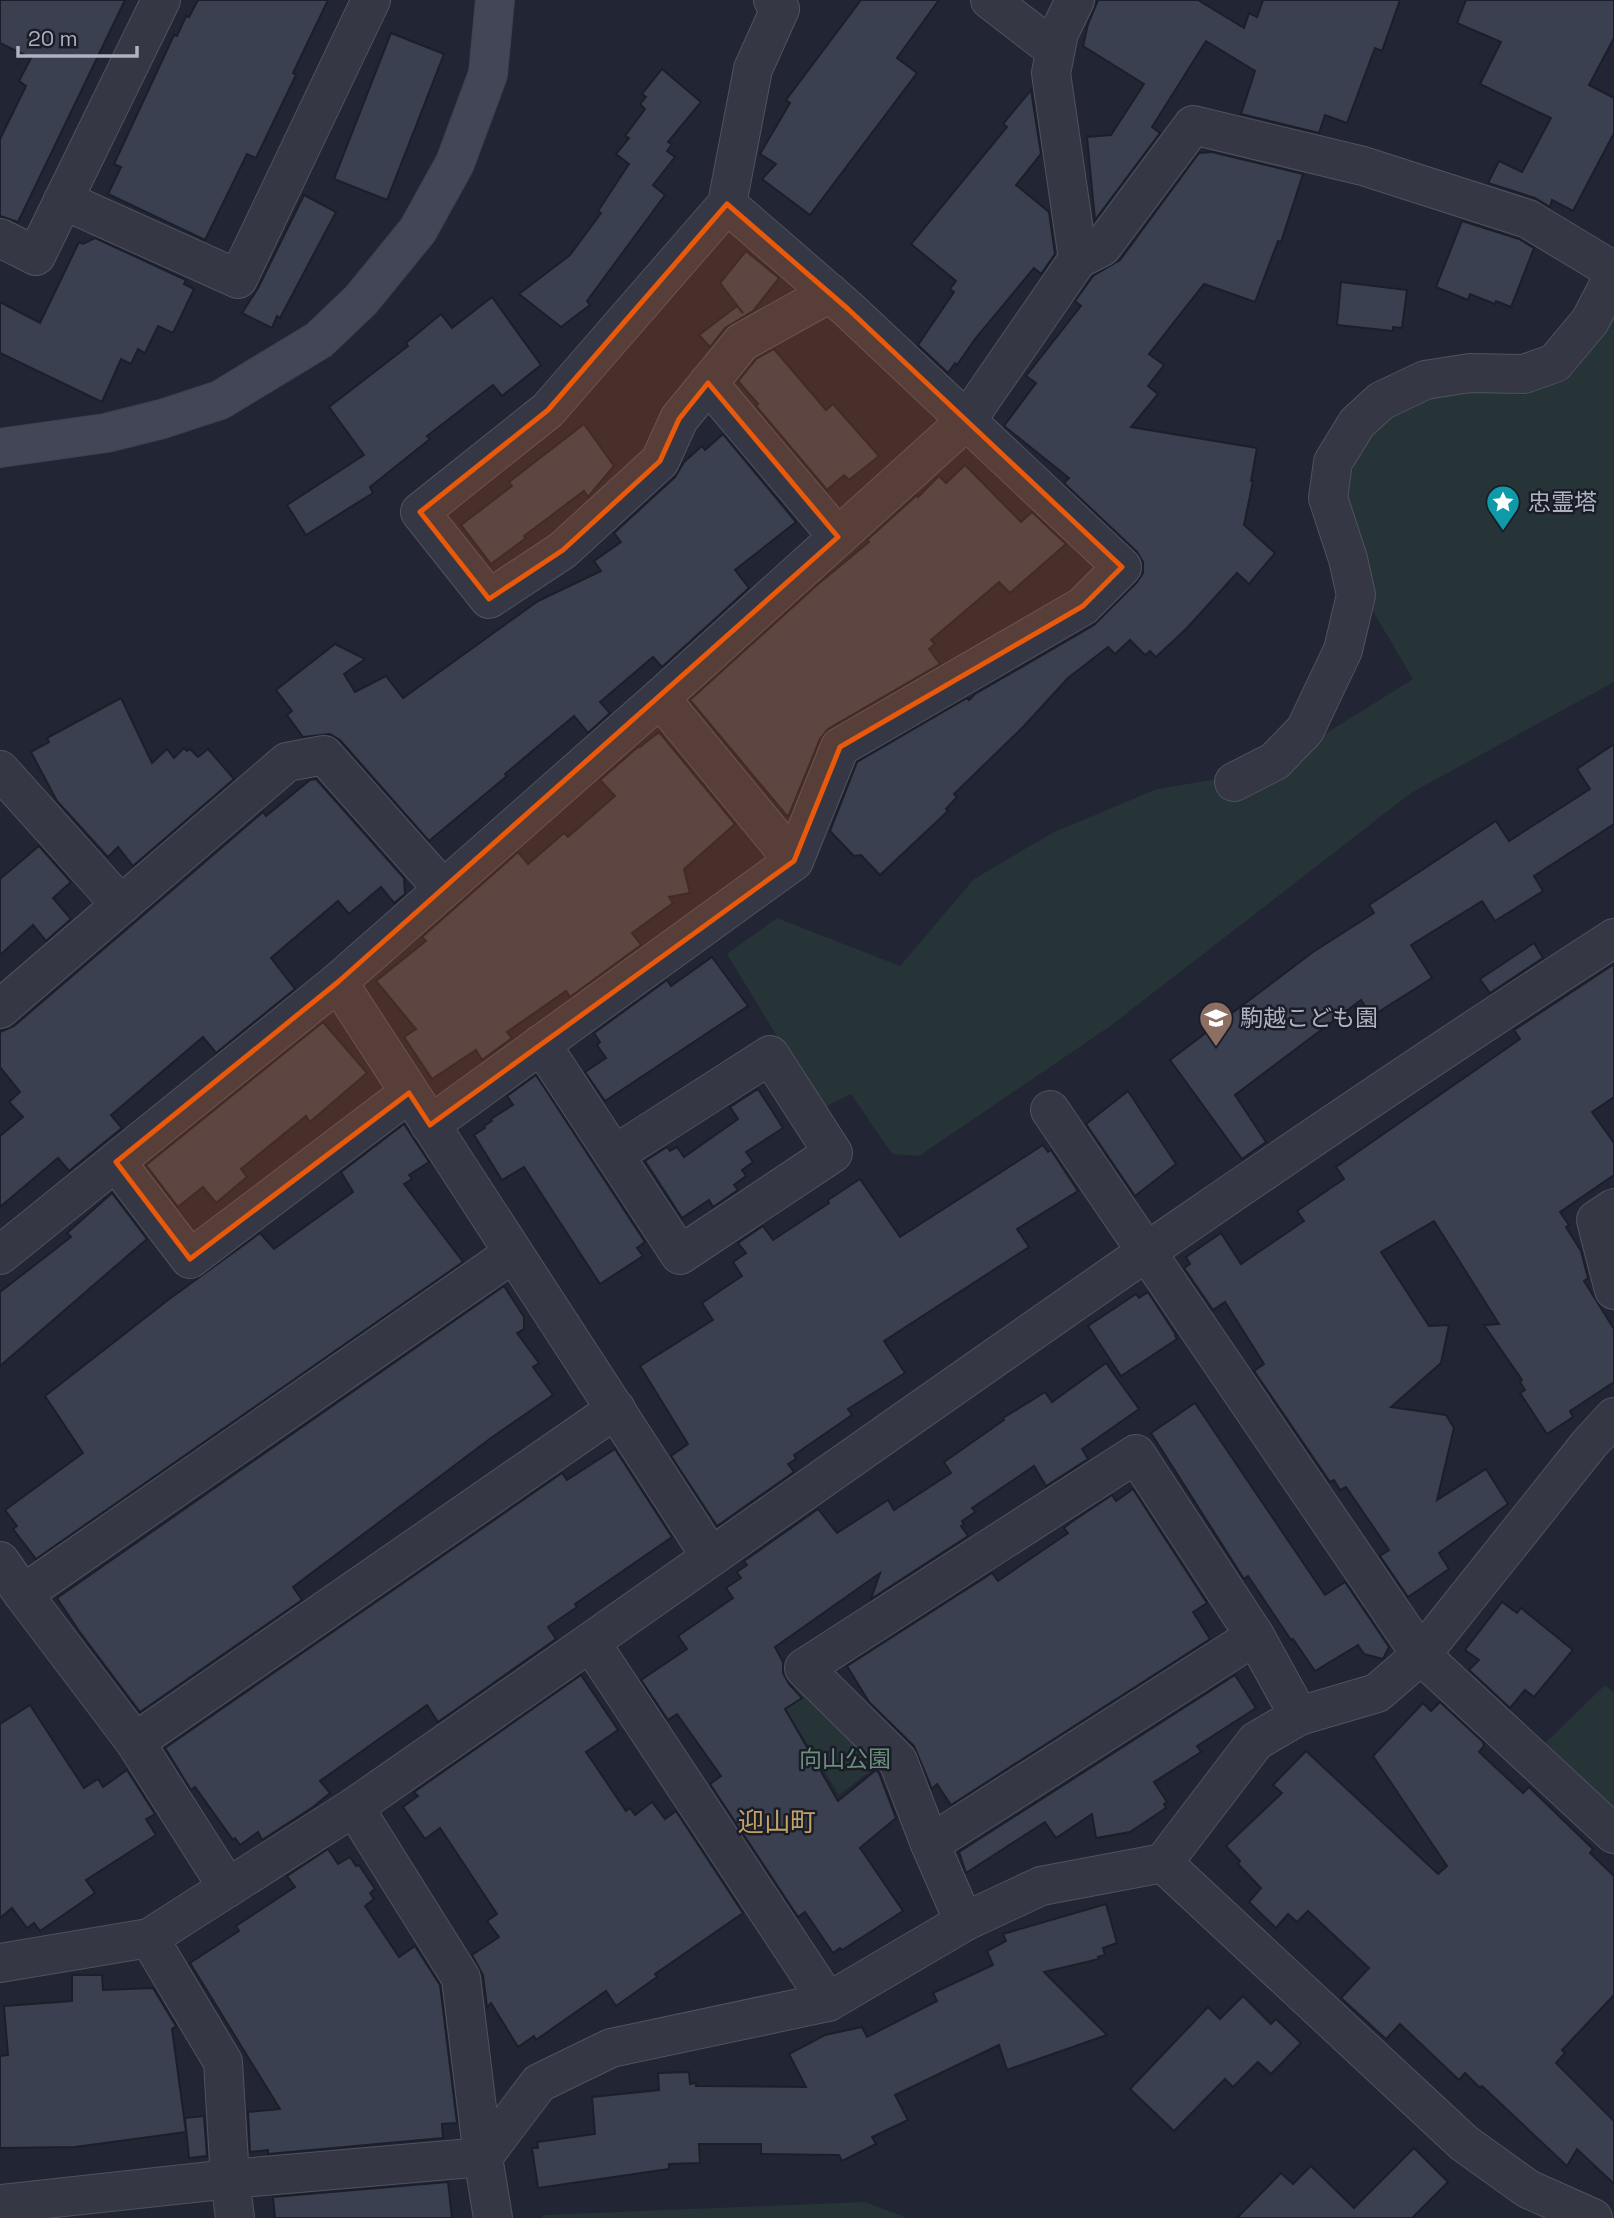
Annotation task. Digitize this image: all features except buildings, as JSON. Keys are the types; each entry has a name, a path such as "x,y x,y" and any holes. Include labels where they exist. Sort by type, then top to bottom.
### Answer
{"street":[{"path":"0,239 36,256 162,0"},
{"path":"63,200 239,279 371,0"},
{"path":"0,447 106,433 162,419 220,400 319,340 361,300 418,230 455,163 488,74 495,0"},
{"path":"773,0 780,9 752,69 727,204 548,410 420,512 489,599 563,550 660,461 679,419 742,342 830,293"},
{"path":"990,0 1055,50"},
{"path":"1075,0 1059,33 1051,73 1078,259"},
{"path":"0,1255 338,982 660,698 967,420 1078,259 1102,247 1193,125 1363,166 1528,219 1614,273 1590,321 1555,363 1524,374 1470,373 1424,380 1381,401 1357,423 1334,462 1328,498 1348,559 1356,595 1343,650 1305,730 1275,761 1234,782"},
{"path":"430,1125 794,861 840,747 1083,606 1122,567 830,293 727,204"},
{"path":"708,383 838,537"},
{"path":"660,698 794,861"},
{"path":"0,1009 287,762 324,755 443,889"},
{"path":"0,770 121,905"},
{"path":"0,1963 149,1938 228,1888 354,1807 1455,1041 1614,938"},
{"path":"338,982 711,1557"},
{"path":"541,1044 614,1155 680,1255 833,1153 825,1124 770,1055 614,1155"},
{"path":"116,1162 190,1259 409,1093"},
{"path":"1050,1110 1422,1655 1614,1834"},
{"path":"1614,1209 1597,1220 1614,1290"},
{"path":"23,1594 512,1254"},
{"path":"135,1742 616,1409"},
{"path":"0,2204 230,2179 483,2157 539,2082 611,2048 828,2002 964,1922 1041,1886 1163,1863 1256,1741 1299,1716 1377,1693 1422,1655 1590,1443 1614,1417"},
{"path":"964,1922 898,1761 804,1668 1124,1461 1136,1454 1255,1636 1299,1716"},
{"path":"0,1561 135,1742 228,1888"},
{"path":"930,1844 1255,1636"},
{"path":"591,1643 828,2002"},
{"path":"354,1807 461,1978 493,2218"},
{"path":"1163,1863 1464,2143 1528,2189 1593,2218"},
{"path":"149,1938 223,2062 235,2218"}],"highlighted area":[{"path":"727,204 848,309 1122,567 1083,606 840,747 794,861 430,1125 409,1093 190,1259 116,1162 338,982 838,537 708,383 679,419 660,461 563,550 489,599 420,512 548,410"}],"green space":[{"path":"1614,308 1614,682 1411,793 1109,1027 919,1156 892,1154 851,1094 821,1109 727,954 777,918 900,966 974,879 1054,832 1157,789 1217,779 1265,753 1298,713 1325,734 1413,679 1371,608 1343,503 1356,460 1376,427 1406,402 1454,385 1522,395 1573,374"},
{"name":"向山公園","path":"800,1683 882,1762 839,1795 778,1697"},
{"path":"1605,1685 1614,1693 1614,1813 1543,1745"},
{"path":"865,2202 907,2218 542,2218 543,2215"}],"place":[{"name":"忠霊塔","path":"1503,532"},
{"name":"駒越こども園","path":"1216,1048"}],"district":[{"name":"迎山町","path":"777,1822"}]}
